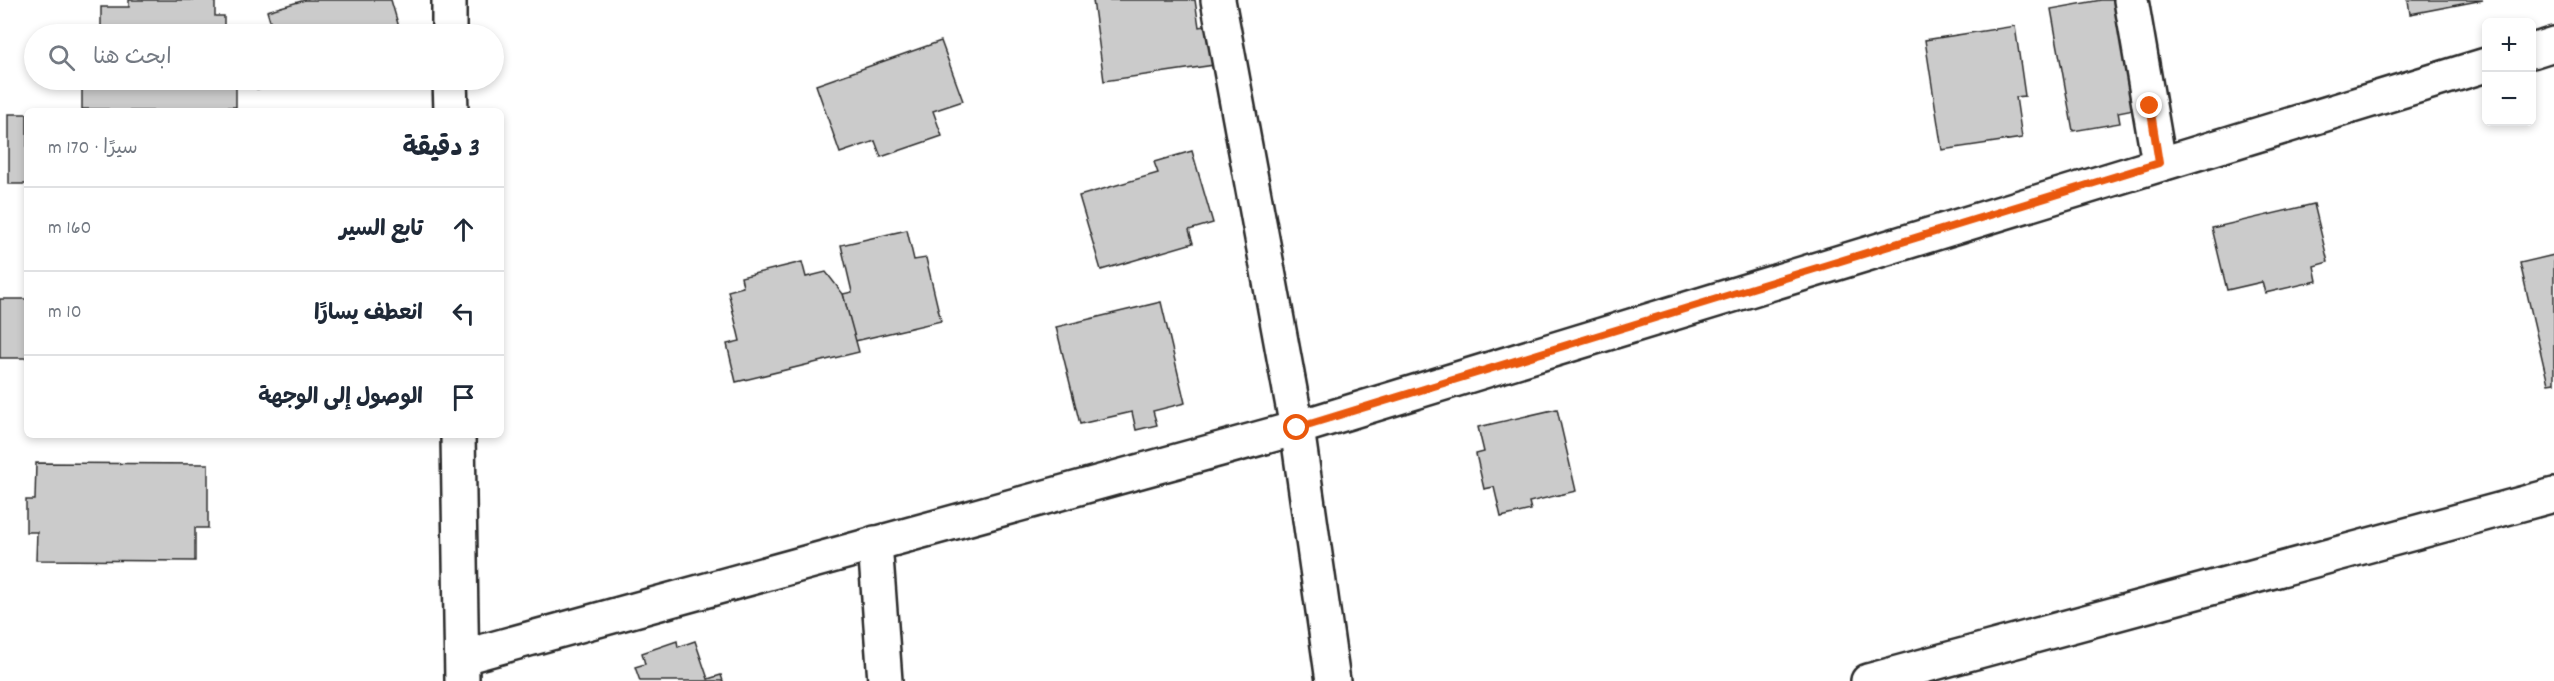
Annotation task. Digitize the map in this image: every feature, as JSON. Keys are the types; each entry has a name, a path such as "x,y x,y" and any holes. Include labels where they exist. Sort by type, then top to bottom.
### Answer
{"street":[{"path":"449,0 449,24"},
{"path":"1218,0 1297,428 1333,681"},
{"path":"2131,0 2159,163"},
{"path":"2536,50 2554,44"},
{"path":"458,438 462,669 875,543 1297,428 2159,163 2482,66"},
{"path":"450,90 451,108"},
{"path":"1868,681 2554,495"},
{"path":"875,543 885,681"}],"building":[{"path":"129,0 215,0 215,16 224,16 224,24 101,24 101,7 129,7"},
{"path":"305,0 391,0 398,24 271,24 267,11"},
{"path":"1093,0 1195,0 1199,27 1216,24 1214,65 1104,81"},
{"path":"2101,0 2131,0 2149,106 2118,112 2120,123 2073,131 2051,9"},
{"path":"2408,0 2483,0 2410,14"},
{"path":"2015,26 2025,96 2016,97 2022,138 1942,150 1925,40"},
{"path":"941,41 963,101 933,111 942,136 881,157 875,141 840,153 816,85"},
{"path":"82,90 236,90 236,107 82,108"},
{"path":"9,114 24,114 24,184 9,184"},
{"path":"1192,151 1213,223 1189,230 1193,243 1101,270 1079,196 1158,173 1154,162"},
{"path":"2314,204 2328,262 2314,266 2317,281 2265,293 2262,282 2227,290 2212,228"},
{"path":"907,230 914,260 926,258 941,321 855,341 843,294 852,292 841,245"},
{"path":"2554,255 2554,383 2548,384 2520,263"},
{"path":"802,262 806,277 826,272 843,294 859,352 736,382 727,344 740,341 728,291 743,287 741,277"},
{"path":"0,299 24,299 24,358 0,358"},
{"path":"1161,302 1185,403 1153,411 1157,425 1136,430 1132,412 1080,424 1056,327"},
{"path":"1557,409 1576,491 1529,502 1531,510 1501,517 1494,487 1484,489 1476,454 1484,452 1478,427"},
{"path":"36,463 208,464 208,528 195,528 195,561 36,560 37,532 26,532 26,500 35,500"},
{"path":"677,641 678,647 695,641 708,679 721,675 723,681 640,681 635,667 645,664 642,653"}],"route":[{"path":"1297,428 2159,163 2150,106"}]}
